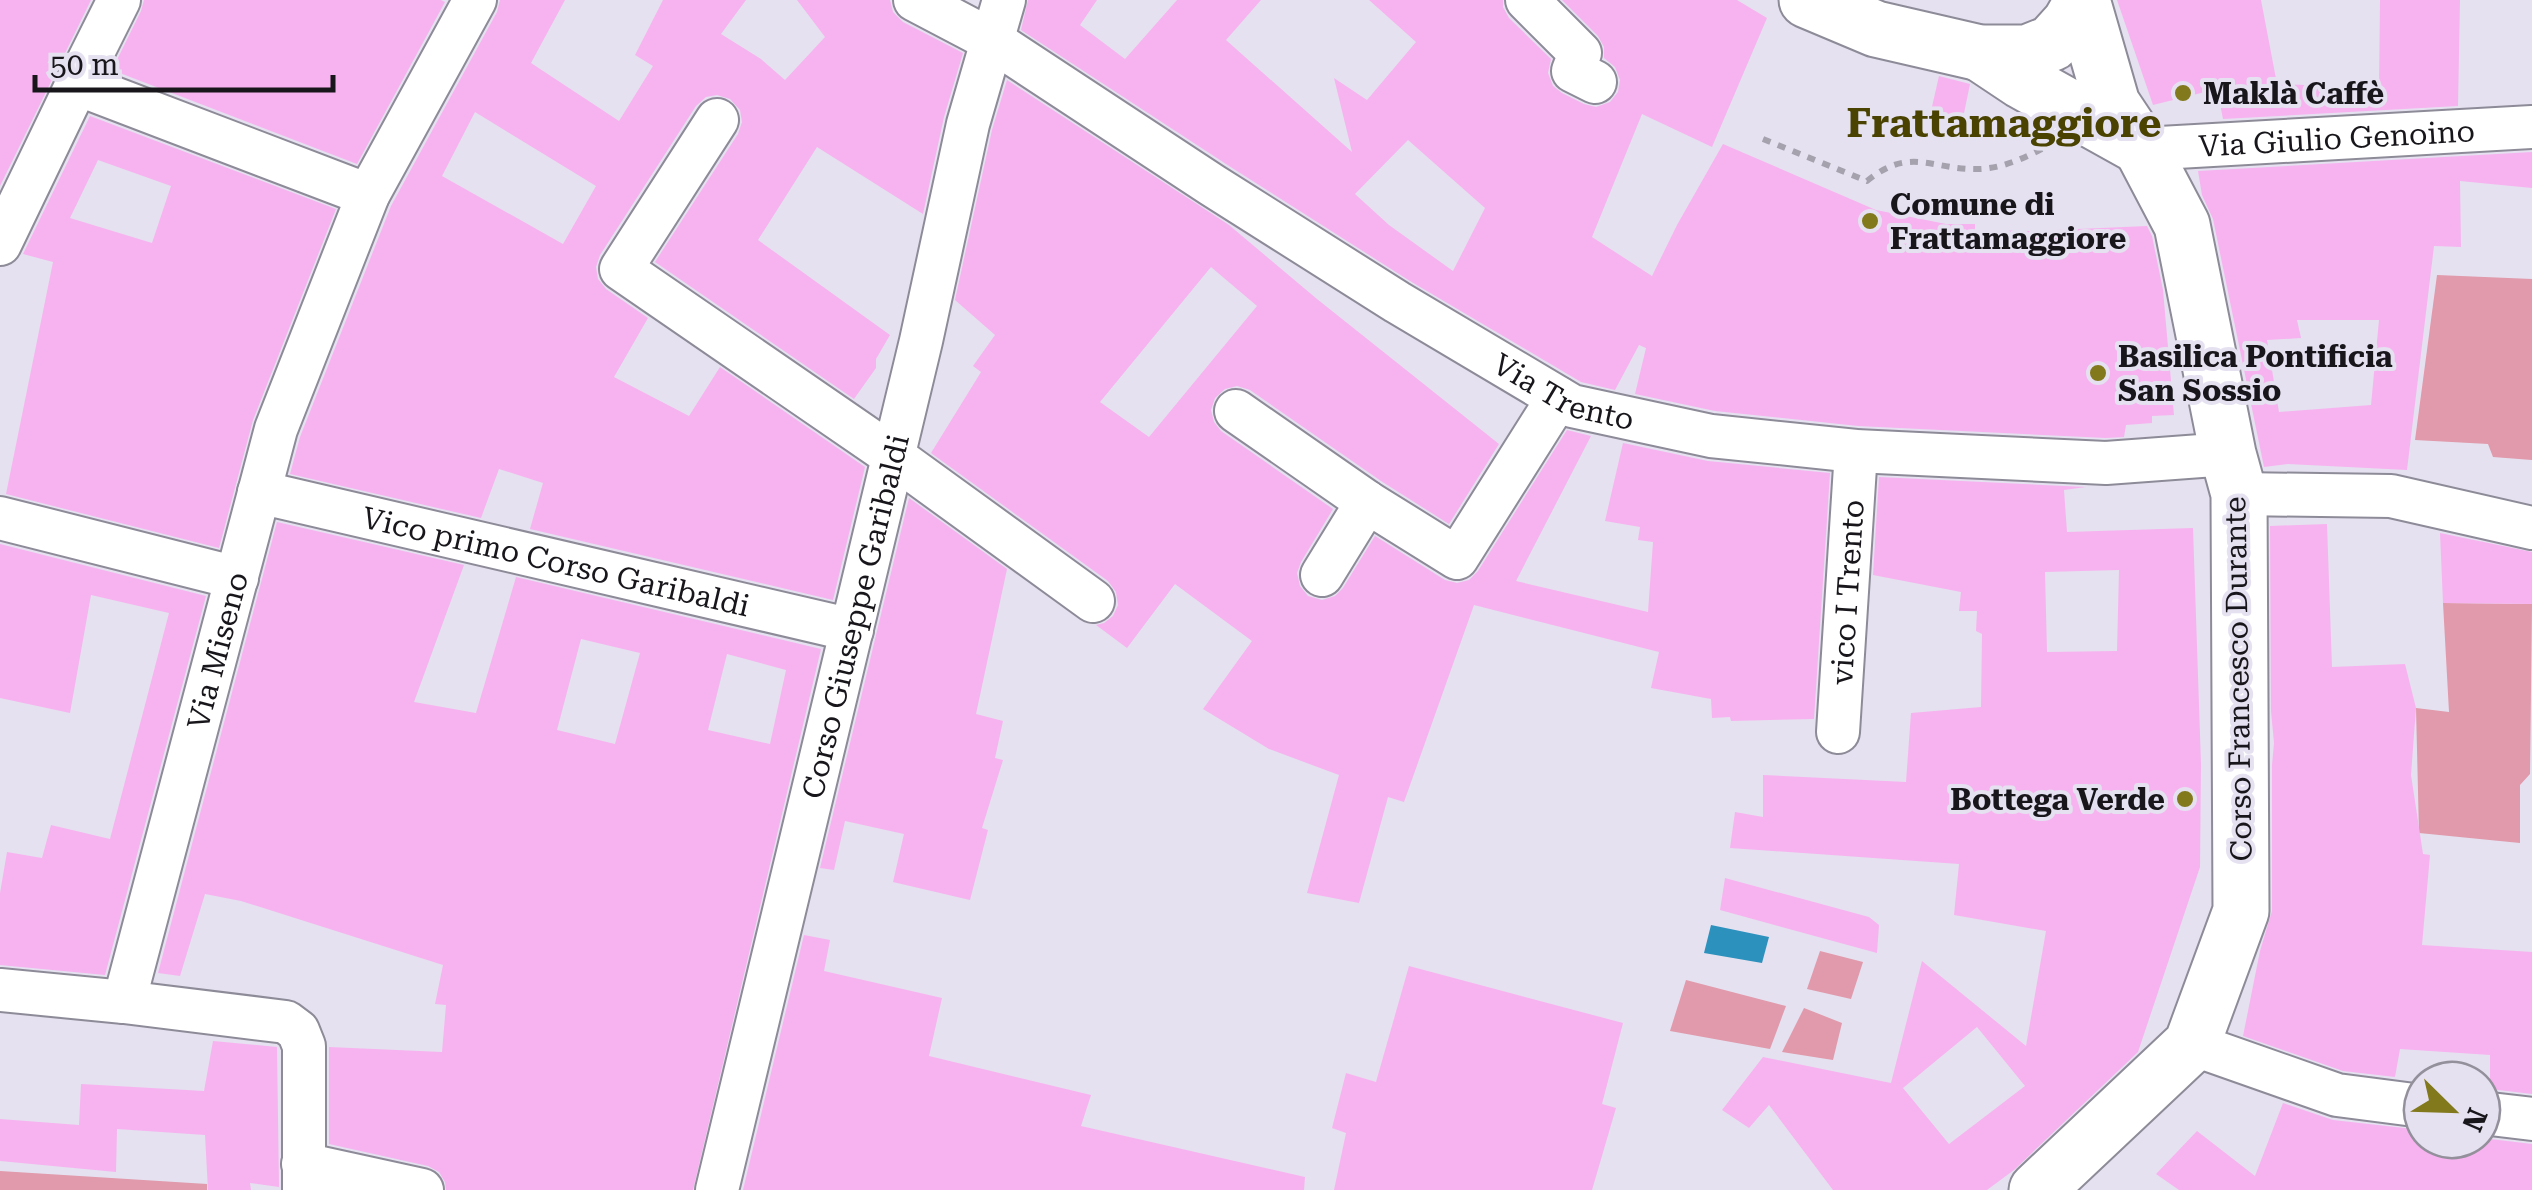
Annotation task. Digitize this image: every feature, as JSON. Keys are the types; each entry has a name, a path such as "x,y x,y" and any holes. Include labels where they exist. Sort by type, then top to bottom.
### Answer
{"street":[{"path":"0,244 118,0"},
{"name":"Via Miseno","path":"124,1002 276,429 368,195 475,0"},
{"name":"Via Trento","path":"916,0 993,41 1397,302 1572,406 1711,436 1856,451 2106,463 2233,474 2391,496 2532,528"},
{"name":"Corso Giuseppe Garibaldi","path":"717,1190 894,456 968,124 1004,0"},
{"path":"1527,0 1580,53 1574,71 1595,82"},
{"path":"1807,0 1876,29 1980,53 2027,53 2052,43 2070,23 2082,1"},
{"name":"Corso Francesco Durante","path":"2037,1190 2192,1044 2241,910 2233,474 2182,225 2141,148 2112,104 2082,1"},
{"path":"1980,53 2141,148"},
{"path":"77,84 368,195"},
{"path":"717,120 621,269 894,456 1092,601"},
{"name":"Via Giulio Genoino","path":"2141,148 2532,128"},
{"path":"1236,411 1367,502 1458,558 1558,398"},
{"name":"vico I Trento","path":"1838,732 1856,451"},
{"name":"Vico primo Corso Garibaldi","path":"260,492 852,630"},
{"path":"1322,575 1367,502"},
{"path":"0,518 237,578"},
{"path":"0,990 286,1022 298,1031 304,1046 304,1177 422,1190"},
{"path":"2192,1044 2337,1095 2402,1103"},
{"path":"2502,1115 2532,1119"}],"path":[{"path":"1763,139 1867,181 1884,167 1906,161 1983,169 2010,163 2055,141 2077,112"}],"shaded area":[{"path":"2437,275 2532,279 2532,460 2493,457 2488,444 2415,440"},
{"path":"2443,603 2532,604 2530,774 2520,785 2520,843 2419,833 2416,708 2449,712"},
{"path":"1820,951 1863,962 1851,999 1807,989"},
{"path":"1686,980 1786,1006 1770,1049 1670,1031"},
{"path":"1804,1008 1842,1023 1833,1060 1782,1052"},
{"path":"0,1171 207,1184 207,1190 0,1190"}],"water":[{"path":"1711,925 1769,937 1762,963 1704,953"}],"building":[{"path":"0,0 91,0 0,186"},
{"path":"144,0 445,2 357,164 112,70"},
{"path":"500,0 565,0 531,63 619,121 653,66 635,55 663,0 746,0 721,34 761,59 785,80 825,37 797,0 890,0 893,12 903,22 963,53 944,117 923,214 817,147 758,240 890,335 876,359 876,368 854,399 655,262 738,134 740,110 730,99 706,97 696,106 596,267 598,279 606,289 648,318 614,377 689,416 720,367 865,467 833,600 530,529 543,483 499,469 481,518 290,474 300,437 391,206","holes":["475,112 596,186 563,244 442,176"]},
{"path":"1028,0 1097,0 1080,25 1125,59 1177,0 1261,0 1226,40 1352,152 1334,78 1367,100 1416,42 1369,0 1503,0 1509,18 1551,59 1548,73 1553,86 1596,107 1610,102 1618,92 1620,80 1615,67 1604,58 1598,36 1562,0 1737,0 1767,18 1712,147 1642,114 1592,237 1652,276 1723,144 1876,210 1946,224 1975,224 1975,230 2147,226 2163,290 2174,415 2152,416 2152,423 2126,425 2124,437 2106,438 1858,426 1715,411 1635,394 1646,348 1639,345 1615,390 1581,382 1410,281 1021,30","holes":["1408,140 1485,208 1453,271 1389,225 1355,194"]},
{"path":"2117,0 2261,0 2277,84 2379,88 2380,0 2460,0 2458,106 2223,119 2217,89 2153,105"},
{"path":"1939,76 1970,84 1963,118 1931,111"},
{"path":"1007,80 1229,225 1499,444 1449,524 1250,390 1237,386 1225,389 1215,398 1211,410 1221,431 1333,509 1297,573 1308,596 1322,600 1335,596 1375,536 1445,580 1469,580 1567,430 1591,436 1516,581 1648,612 1653,542 1638,540 1640,527 1605,521 1623,443 1708,461 1830,473 1814,719 1712,718 1711,699 1651,688 1659,652 1474,605 1404,802 1388,797 1359,903 1307,893 1339,775 1269,749 1203,709 1252,641 1175,584 1127,648 1096,625 1113,616 1118,605 1116,592 1108,581 931,453 981,372 973,366 995,335 955,300 992,130","holes":["1211,267 1257,306 1149,437 1100,402"]},
{"path":"90,116 336,209 253,420 219,548 6,494 53,262 23,254","holes":["98,160 171,186 152,243 70,218"]},
{"path":"2532,152 2532,188 2460,181 2461,247 2434,246 2407,470 2288,464 2264,467 2213,219 2202,195 2198,171","holes":["2297,320 2379,320 2371,405 2279,412 2267,340 2301,338"]},
{"path":"1879,477 2086,487 2064,490 2067,532 2193,528 2201,764 2200,867 2138,1052 2014,1170 1987,1190 1833,1190 1769,1105 1749,1128 1722,1110 1763,1057 1891,1083 1922,961 2026,1046 2046,931 1954,915 1959,864 1730,848 1735,812 1763,817 1763,775 1906,782 1911,713 1981,707 1982,634 1976,631 1977,611 1959,611 1961,592 1873,575","holes":["2119,570 2117,651 2047,652 2045,572","1977,1027 2025,1086 1949,1144 1903,1088"]},
{"path":"909,498 1007,569 976,714 1003,721 995,758 1003,760 982,828 988,830 970,900 893,882 904,834 845,821 834,870 820,868"},
{"path":"277,522 464,565 414,702 476,713 516,577 821,649 693,1190 446,1190 439,1172 428,1166 329,1144 329,1047 442,1052 446,1005 435,1004 443,965 241,901 205,894 180,976 158,973","holes":["581,639 640,653 615,744 557,730","727,654 786,670 770,744 708,730"]},
{"path":"2327,524 2332,667 2405,664 2416,708 2411,775 2423,854 2430,855 2422,945 2532,952 2532,1094 2502,1090 2502,1060 2490,1060 2490,1055 2400,1049 2395,1077 2343,1071 2243,1036 2272,911 2270,526"},
{"path":"2440,533 2532,552 2532,604 2443,603"},
{"path":"0,544 206,596 105,975 0,965 0,893 7,852 42,858 51,825 110,839 169,613 91,595 70,713 0,698"},
{"path":"1725,878 1869,917 1879,925 1877,953 1720,910"},
{"path":"804,935 830,940 824,971 942,998 929,1056 1091,1095 1081,1126 1305,1177 1304,1190 743,1190"},
{"path":"1409,966 1623,1023 1602,1104 1616,1108 1592,1190 1334,1190 1346,1133 1332,1128 1346,1073 1376,1082"},
{"path":"213,1041 277,1047 279,1187 250,1183 251,1190 208,1190 205,1135 117,1129 116,1172 0,1161 0,1119 79,1125 81,1084 204,1091"},
{"path":"2283,1103 2333,1120 2402,1128 2402,1160 2502,1160 2502,1140 2532,1144 2532,1190 2179,1190 2156,1174 2197,1131 2255,1176"}],"place":[{"name":"Maklà Caffè","path":"2183,93"},
{"name":"Comune di Frattamaggiore","path":"1870,221"},
{"name":"Basilica Pontificia San Sossio","path":"2098,373"},
{"name":"Bottega Verde","path":"2185,799"}],"district":[{"name":"Frattamaggiore","path":"2004,123"}]}
